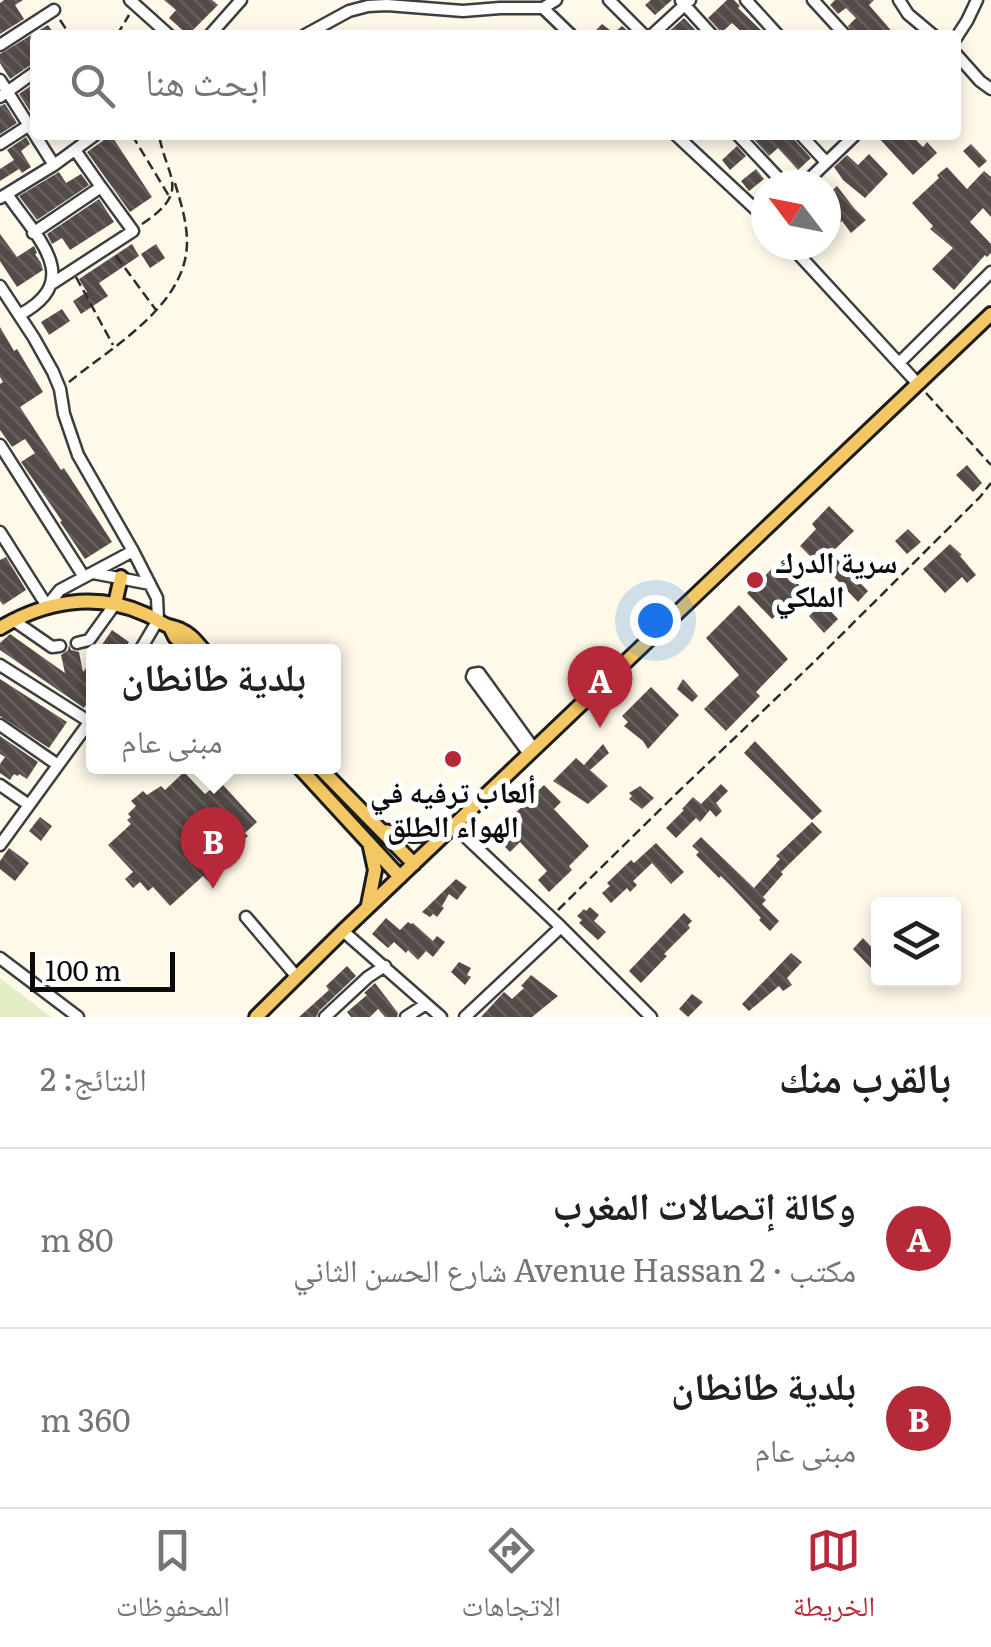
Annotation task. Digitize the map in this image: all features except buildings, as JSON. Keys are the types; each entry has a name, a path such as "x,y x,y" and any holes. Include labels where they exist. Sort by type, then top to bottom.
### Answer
{"main road":[{"path":"256,1017 918,384 986,330 991,314"},
{"path":"115,604 121,577"},
{"path":"0,628 47,606 74,602 115,604 188,634 197,644"},
{"path":"164,624 182,644"},
{"path":"305,774 400,877"},
{"path":"326,774 414,864"},
{"path":"382,831 414,836 451,829"},
{"path":"368,908 375,870 370,844"}],"street":[{"path":"214,30 241,0"},
{"path":"314,30 370,3 453,11 543,8 556,0"},
{"path":"609,0 639,30"},
{"path":"746,0 773,30"},
{"path":"813,0 840,30"},
{"path":"960,30 977,0"},
{"path":"134,2 165,30"},
{"path":"657,30 685,2 708,30"},
{"path":"904,2 908,14 928,30"},
{"path":"543,8 566,30"},
{"path":"0,46 54,10"},
{"path":"961,60 991,89"},
{"path":"4,95 30,76"},
{"path":"0,80 4,95 30,124"},
{"path":"0,144 30,131"},
{"path":"40,140 54,165"},
{"path":"19,315 46,297 54,272 33,233 3,196 88,140"},
{"path":"681,140 751,204"},
{"path":"743,140 771,170"},
{"path":"806,140 826,162"},
{"path":"818,170 850,140"},
{"path":"52,284 132,230 75,150"},
{"path":"33,233 102,187"},
{"path":"804,260 918,384"},
{"path":"898,362 991,272"},
{"path":"0,286 34,338 60,389 78,455 157,598 164,624 146,644"},
{"path":"0,445 4,460 88,575"},
{"path":"0,532 47,606 60,590 133,550"},
{"path":"88,575 150,584"},
{"path":"77,642 88,640 115,604"},
{"path":"14,620 52,648 60,646"},
{"path":"0,665 86,717"},
{"path":"492,697 532,751"},
{"path":"0,726 58,766"},
{"path":"0,844 86,727"},
{"path":"0,784 29,805"},
{"path":"451,829 561,927 651,1017"},
{"path":"246,917 297,977"},
{"path":"466,1017 561,927"},
{"path":"343,931 440,1017"},
{"path":"0,958 78,1017"},
{"path":"325,1017 385,966"},
{"path":"406,1017 426,1004"}],"path":[{"path":"119,30 134,2"},
{"path":"135,140 170,197"},
{"path":"60,389 157,311 186,262 186,224 162,140"},
{"path":"132,230 156,215 170,197 174,180"},
{"path":"110,247 157,311"},
{"path":"72,270 114,346"},
{"path":"918,384 991,465"},
{"path":"550,918 814,664 991,483"}],"green space":[{"path":"0,978 51,1017 0,1017"}],"place":[{"name":"سرية الدرك الملكي","path":"755,580"},
{"name":"وكالة إتصالات المغرب","path":"600,728"},
{"name":"ألعاب ترفيه في الهواء الطلق","path":"453,759"},
{"name":"بلدية طانطان","path":"213,889"}]}
